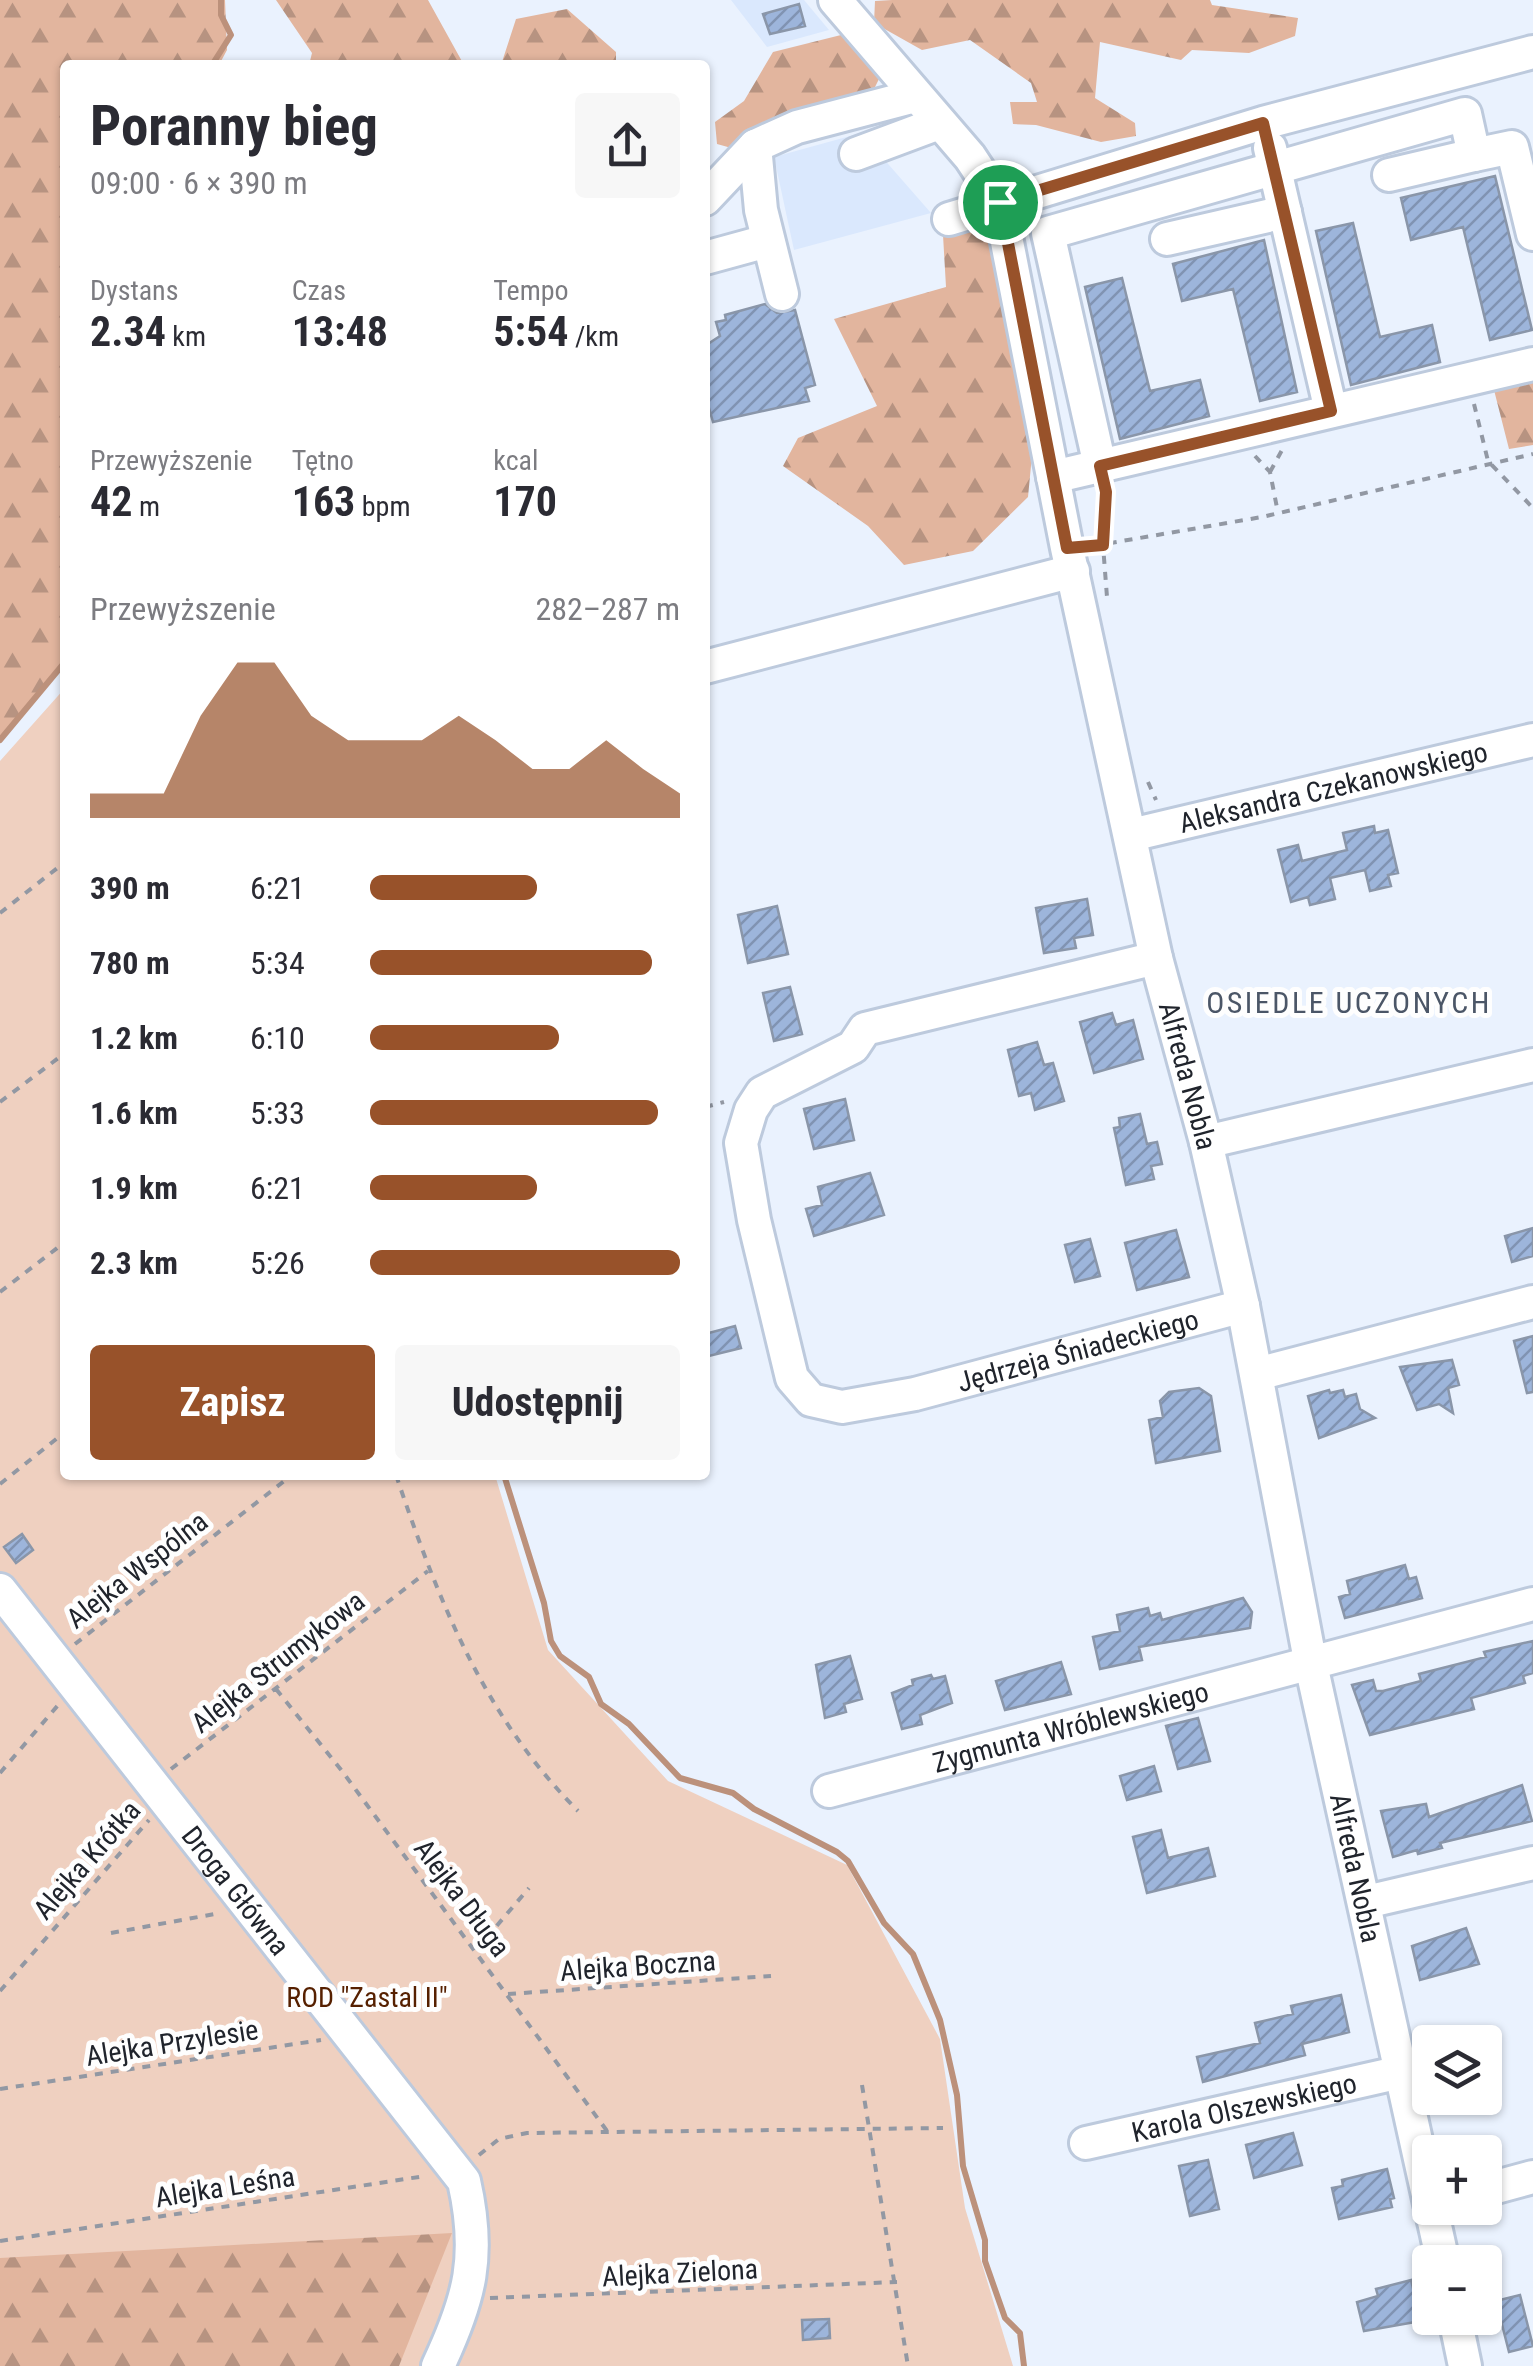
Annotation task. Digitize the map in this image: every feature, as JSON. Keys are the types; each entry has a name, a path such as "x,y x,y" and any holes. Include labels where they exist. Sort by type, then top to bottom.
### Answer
{"street":[{"name":"Alfreda Nobla","path":"835,0 970,157 1000,202 1070,559 1156,958 1206,1142 1242,1306 1310,1660 1414,2135"},
{"path":"949,219 1263,123 1533,52"},
{"path":"710,194 754,146 797,127 915,96"},
{"path":"1100,466 1048,234 1465,114 1474,155"},
{"path":"856,154 940,123"},
{"path":"1263,123 1331,411"},
{"path":"754,146 768,241 782,294"},
{"path":"1389,175 1512,147 1533,234"},
{"path":"1168,239 1284,212"},
{"path":"710,257 768,241"},
{"path":"1053,477 1533,364"},
{"path":"710,666 1070,559"},
{"name":"Aleksandra Czekanowskiego","path":"1131,835 1533,740"},
{"name":"Jędrzeja Śniadeckiego","path":"1156,958 865,1030 853,1047 762,1093 751,1110 741,1142 754,1220 792,1378 811,1400 842,1407 914,1394 1242,1306"},
{"path":"1206,1142 1533,1064"},
{"path":"1256,1374 1533,1302"},
{"name":"Droga Główna","path":"0,1590 460,2176 474,2224 474,2272 438,2366"},
{"name":"Zygmunta Wróblewskiego","path":"830,1791 1310,1660 1533,1604"},
{"path":"1366,1902 1533,1863"},
{"name":"Karola Olszewskiego","path":"1086,2143 1400,2072"},
{"path":"1502,2185 1533,2177"},
{"path":"1458,2335 1465,2366"}],"path":[{"path":"1472,394 1488,461 1533,508"},
{"path":"1070,559 1103,545 1278,513 1488,461 1533,454"},
{"path":"1100,466 1106,492 1103,545"},
{"path":"1270,472 1278,513"},
{"path":"0,913 60,866"},
{"path":"0,1102 60,1056"},
{"path":"0,1292 60,1246"},
{"path":"0,1484 60,1436"},
{"name":"Alejka Wspólna","path":"0,1773 65,1673 286,1480"},
{"path":"398,1480 428,1571 488,1699 534,1766 578,1811"},
{"name":"Alejka Strumykowa","path":"158,1792 276,1689 428,1571"},
{"name":"Alejka Długa","path":"276,1689 476,1950 610,2135"},
{"name":"Alejka Krótka","path":"0,1990 158,1792"},
{"path":"476,1950 530,1888"},
{"path":"112,1933 250,1908"},
{"name":"Alejka Boczna","path":"508,1994 770,1976"},
{"name":"Alejka Przylesie","path":"0,2090 349,2035"},
{"path":"862,2085 908,2366"},
{"path":"460,2176 481,2151 499,2139 528,2133 942,2128"},
{"name":"Alejka Leśna","path":"0,2241 460,2176"},
{"name":"Alejka Zielona","path":"466,2298 896,2282"}],"shaded area":[{"path":"731,0 804,0 829,30 767,47"},
{"path":"861,133 931,213 794,250 774,157"}],"green space":[{"path":"0,0 225,0 227,50 222,60 60,60 60,665 0,737"},
{"path":"276,0 428,0 461,60 310,60 312,53"},
{"path":"1210,0 1212,5 1298,18 1295,36 1249,53 1192,50 1181,60 1100,42 1095,98 1135,123 1136,136 1101,142 1036,125 1013,124 1010,102 1037,102 1031,83 970,40 922,50 874,23 875,1"},
{"path":"567,9 616,52 616,60 503,60 516,19"},
{"path":"841,35 882,73 870,97 735,149 717,144 715,122 744,101 773,52"},
{"path":"988,227 1033,445 1028,497 973,551 904,565 868,526 783,466 798,438 877,406 834,319 946,287 943,235"},
{"path":"1533,378 1533,445 1509,449 1494,390"},
{"name":"ROD \"Zastal II\"","path":"60,694 60,1480 497,1480 548,1650 668,1781 847,1865 940,2039 965,2208 1013,2366 0,2366 0,761"},
{"path":"452,2233 399,2366 0,2366 0,2258"}],"building":[{"path":"799,4 805,26 770,34 763,14"},
{"path":"1495,176 1532,330 1490,340 1463,227 1411,240 1401,198"},
{"path":"1353,223 1380,337 1432,325 1440,362 1351,385 1316,231"},
{"path":"1264,240 1297,392 1260,401 1233,289 1182,301 1173,264"},
{"path":"1122,278 1150,391 1200,380 1209,416 1120,439 1085,287"},
{"path":"765,304 777,313 795,310 815,385 805,388 809,401 713,422 710,343 720,336 716,322 726,320 725,315"},
{"path":"1374,826 1375,833 1388,830 1398,873 1388,875 1391,886 1370,891 1365,870 1330,878 1335,899 1310,905 1308,897 1291,902 1278,850 1298,845 1302,861 1347,850 1343,833"},
{"path":"1087,899 1093,935 1074,938 1076,948 1044,953 1036,908"},
{"path":"777,906 788,954 748,963 738,915"},
{"path":"790,987 802,1034 774,1041 763,993"},
{"path":"1112,1013 1116,1025 1133,1020 1143,1059 1094,1073 1080,1022"},
{"path":"1037,1042 1044,1065 1053,1063 1064,1101 1035,1110 1031,1093 1019,1096 1008,1050"},
{"path":"845,1099 854,1140 814,1149 804,1109"},
{"path":"1140,1114 1147,1144 1157,1142 1162,1164 1151,1166 1154,1179 1126,1185 1114,1128 1120,1127 1119,1118"},
{"path":"870,1173 884,1215 814,1236 806,1209 822,1205 818,1187"},
{"path":"1533,1228 1533,1256 1512,1262 1505,1236"},
{"path":"1176,1230 1189,1277 1137,1290 1125,1243"},
{"path":"1090,1239 1100,1276 1075,1282 1065,1245"},
{"path":"735,1326 741,1348 710,1356 710,1333"},
{"path":"1533,1336 1533,1392 1527,1393 1514,1341"},
{"path":"1452,1360 1459,1385 1448,1388 1453,1413 1439,1404 1417,1410 1400,1367"},
{"path":"1199,1388 1211,1396 1220,1451 1156,1463 1149,1420 1163,1417 1160,1401 1169,1392"},
{"path":"1343,1390 1345,1397 1356,1394 1360,1409 1375,1418 1319,1438 1308,1396"},
{"path":"22,1534 33,1550 16,1563 4,1547"},
{"path":"1405,1565 1409,1579 1416,1577 1422,1598 1345,1618 1339,1597 1350,1594 1347,1581"},
{"path":"1243,1598 1252,1612 1250,1628 1139,1647 1142,1660 1100,1669 1093,1637 1120,1631 1117,1615 1148,1608 1150,1616 1160,1613 1162,1620"},
{"path":"1533,1641 1533,1673 1523,1676 1525,1683 1471,1698 1474,1709 1370,1735 1352,1685 1373,1680 1376,1691 1383,1691 1421,1681 1419,1674 1486,1657 1484,1652"},
{"path":"850,1656 862,1699 844,1704 846,1712 825,1718 816,1665"},
{"path":"1061,1662 1071,1694 1005,1710 996,1681"},
{"path":"931,1675 933,1679 945,1676 952,1703 920,1715 922,1724 902,1729 892,1693 913,1685 912,1680"},
{"path":"1198,1718 1210,1761 1178,1769 1166,1726"},
{"path":"1154,1766 1161,1791 1127,1800 1120,1776"},
{"path":"1522,1785 1532,1821 1440,1843 1442,1848 1393,1857 1381,1811 1426,1804 1429,1817"},
{"path":"1161,1830 1168,1858 1208,1848 1215,1876 1147,1893 1133,1837"},
{"path":"1466,1928 1479,1964 1420,1980 1412,1946"},
{"path":"1341,1995 1349,2032 1302,2044 1305,2055 1203,2082 1197,2057 1260,2043 1255,2023 1293,2014 1291,2006"},
{"path":"1293,2133 1302,2165 1254,2178 1246,2145"},
{"path":"1208,2160 1219,2209 1190,2216 1179,2166"},
{"path":"1387,2169 1394,2198 1390,2199 1392,2207 1339,2219 1332,2188 1343,2186 1342,2180"},
{"path":"1411,2280 1412,2323 1364,2331 1357,2302 1378,2296 1376,2289"},
{"path":"1520,2295 1533,2346 1509,2352 1502,2325 1502,2300"},
{"path":"829,2319 830,2338 803,2340 802,2320"}],"waterway":[{"path":"215,60 231,35 221,15 221,0"},
{"path":"0,740 60,668"},
{"path":"506,1480 544,1603 551,1641 560,1656 589,1677 601,1704 629,1724 680,1778 733,1793 754,1809 837,1852 848,1861 884,1923 913,1954 940,2020 957,2095 963,2166 985,2240 985,2261 1005,2318 1020,2333 1024,2366"}],"district":[{"name":"OSIEDLE UCZONYCH","path":"1349,1002"}],"route":[{"path":"1263,123 1331,411 1100,466 1106,492 1103,545 1067,548 1000,202 1263,123"}]}
